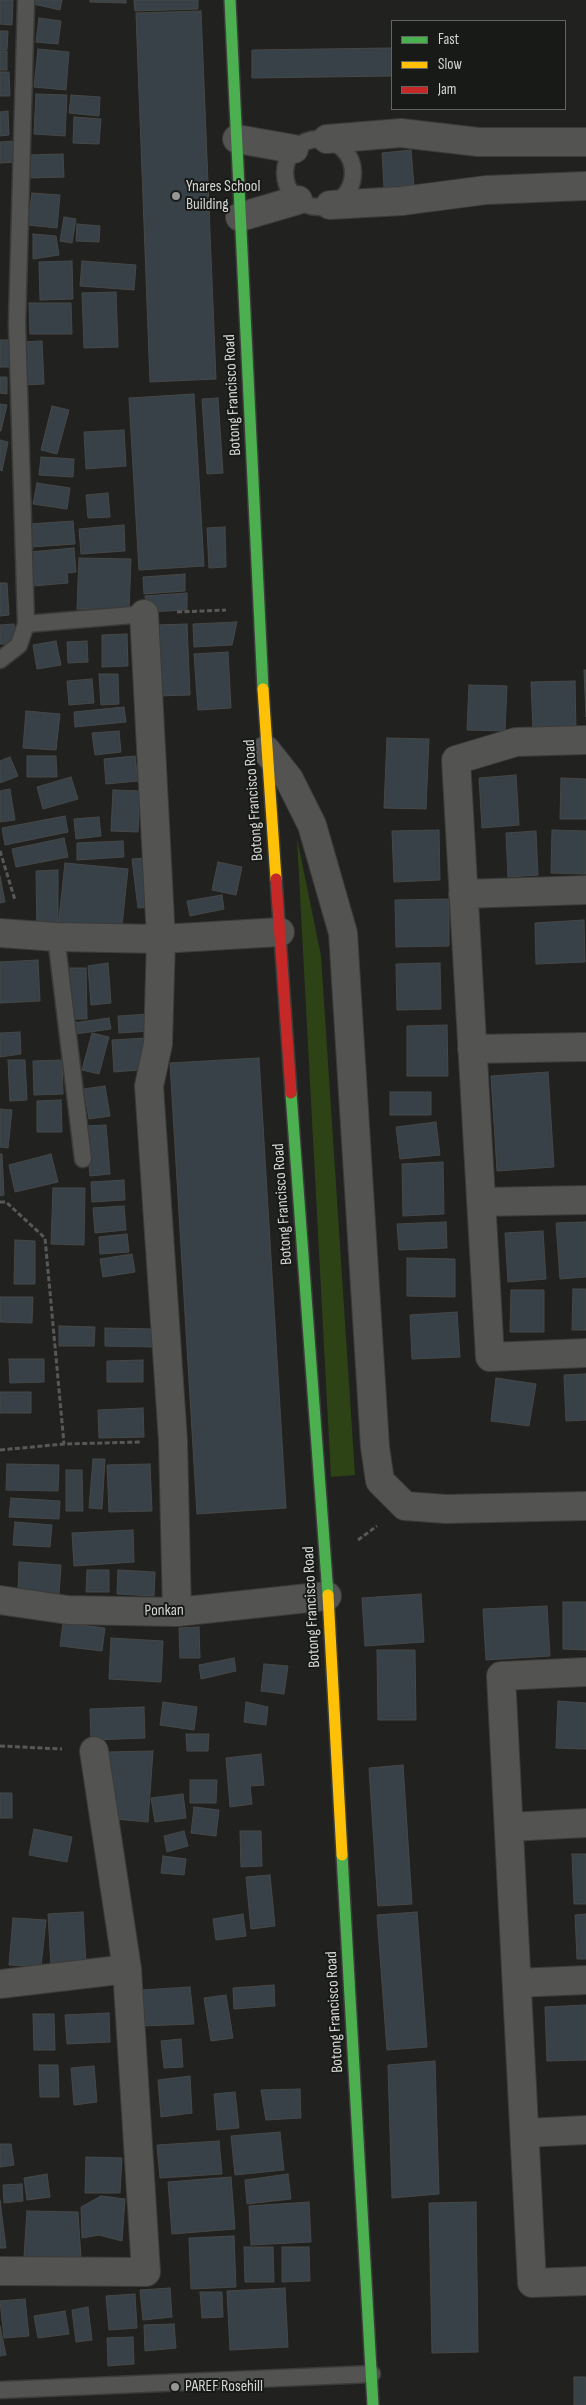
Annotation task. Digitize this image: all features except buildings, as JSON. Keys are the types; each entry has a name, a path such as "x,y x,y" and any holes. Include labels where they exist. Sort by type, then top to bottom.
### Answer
{"street":[{"name":"Botong Francisco Road","path":"230,0 266,750 326,1562 373,2405"},
{"path":"328,139 401,133 478,142 586,142"},
{"path":"237,139 294,149"},
{"path":"330,205 402,201 486,190 586,186"},
{"path":"240,217 298,200"},
{"path":"144,614 161,939 158,1044 149,1086 173,1442 177,1612"},
{"path":"586,740 516,742 456,760 490,1358 586,1353"},
{"path":"266,750 289,779 312,824 343,933 375,1448 380,1481 405,1506 446,1509 586,1506"},
{"path":"463,894 586,890"},
{"path":"12,934 56,937 161,939 280,932"},
{"path":"472,1049 586,1047"},
{"path":"481,1202 586,1200"},
{"name":"Ponkan","path":"0,1600 68,1610 177,1612 328,1596"},
{"path":"586,1672 501,1676 532,2283 586,2281"},
{"path":"0,2271 146,2272 127,1969 94,1751"},
{"path":"509,1827 586,1823"},
{"path":"0,1984 127,1969"},
{"path":"517,1983 586,1980"},
{"path":"525,2133 586,2130"}],"lane":[{"path":"0,660 19,645 26,624 16,323 26,0"},
{"path":"316,138 328,139 338,144 347,154 352,165 353,177 348,190 341,199 330,205 308,206 290,192 284,170 287,158 294,149 304,142 316,138"},
{"path":"26,624 144,614"},
{"path":"56,937 83,1159"},
{"path":"0,2390 372,2374"}],"path":[{"path":"144,614 260,608"},
{"path":"0,851 12,934"},
{"path":"0,1202 6,1202 45,1238 64,1444"},
{"path":"0,1450 64,1444 173,1442"},
{"path":"326,1562 405,1506"},
{"path":"0,1746 94,1751"}],"green space":[{"path":"297,838 321,956 355,1475 331,1477"}],"traffic: fast":[{"path":"230,0 263,689"},
{"path":"291,1093 328,1595"},
{"path":"342,1855 373,2405"}],"traffic: slow":[{"path":"263,689 276,879"},
{"path":"328,1595 342,1855"}],"traffic: jam":[{"path":"276,879 291,1093"}],"place":[{"name":"Ynares School Building","path":"176,196"},
{"name":"PAREF Rosehill","path":"175,2387"}]}
